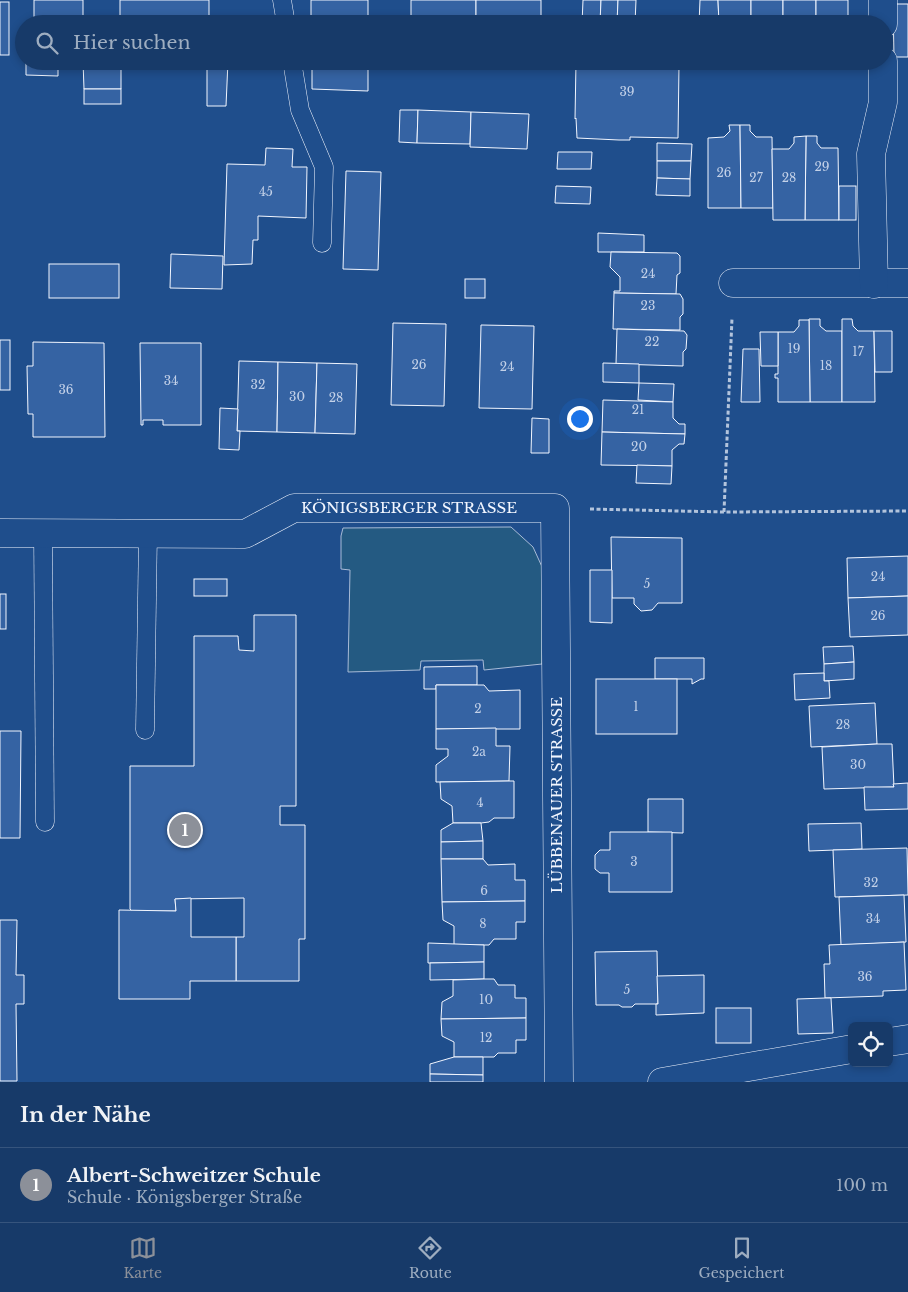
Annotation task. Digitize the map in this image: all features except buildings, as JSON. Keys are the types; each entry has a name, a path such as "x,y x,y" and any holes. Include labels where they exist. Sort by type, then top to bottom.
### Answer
{"street":[{"path":"883,0 883,15"},
{"path":"874,284 871,154 883,102 883,70"},
{"path":"733,282 908,283"},
{"name":"KÖNIGSBERGER STRASSE","path":"0,533 245,534 294,508 555,508"},
{"name":"LÜBBENAUER STRASSE","path":"555,508 559,1082"},
{"path":"893,1041 908,1039"},
{"path":"662,1082 848,1050"}],"lane":[{"path":"282,0 284,15"},
{"path":"293,70 300,110 324,167 322,243"},
{"path":"43,533 45,822"},
{"path":"145,730 148,533"}],"path":[{"path":"724,512 733,282"},
{"path":"555,508 724,512 908,511"}],"shaded area":[{"path":"511,527 533,547 543,569 542,664 484,670 483,660 421,661 420,670 348,672 350,570 341,569 341,536 343,528"}],"place":[{"name":"Albert-Schweitzer Schule","path":"185,830"}]}
